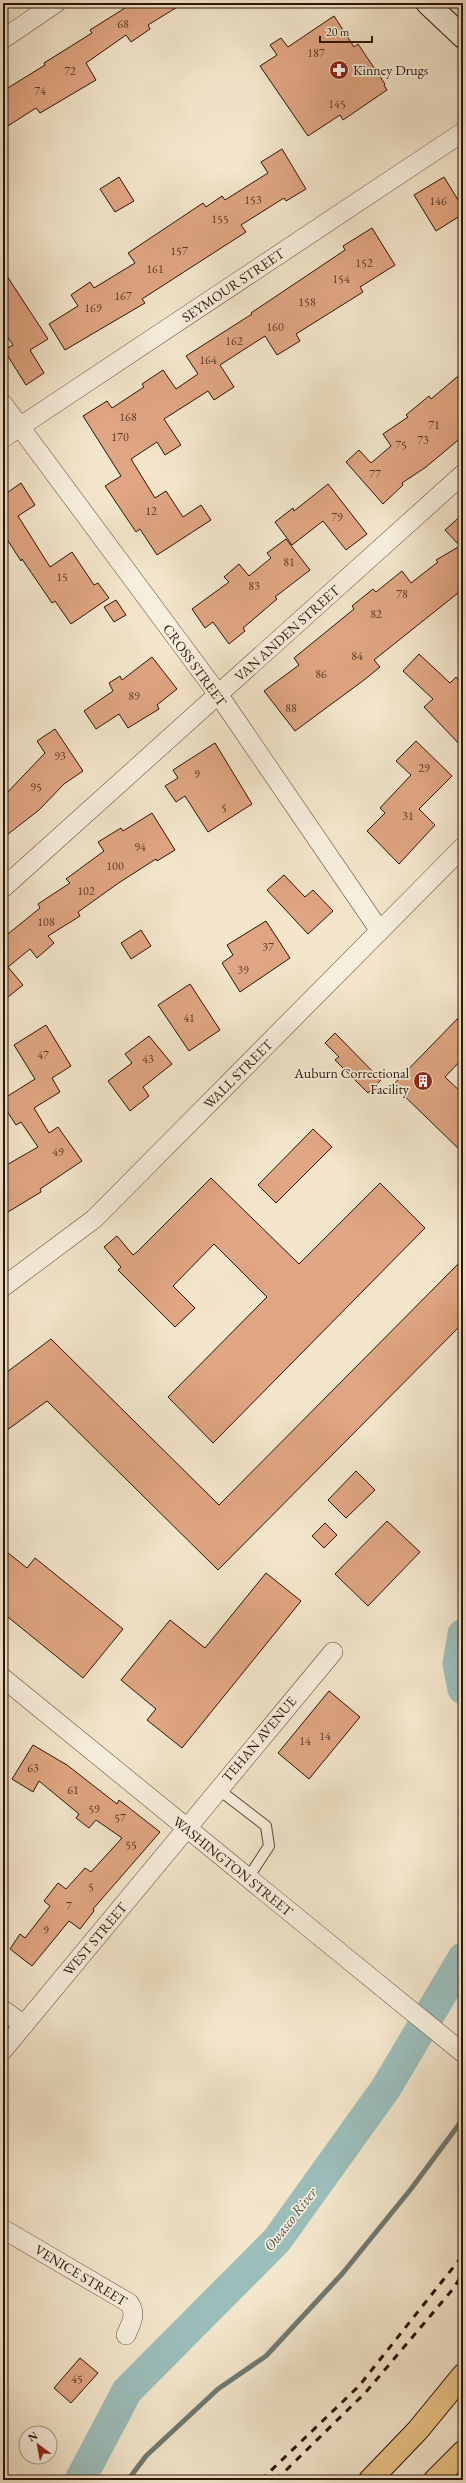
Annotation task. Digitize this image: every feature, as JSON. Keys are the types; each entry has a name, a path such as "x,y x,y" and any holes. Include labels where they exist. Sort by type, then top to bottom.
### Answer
{"highway":[{"path":"370,2480 418,2430 463,2375"},
{"path":"436,2480 463,2452"}],"main road":[{"path":"427,3 463,37"}],"street":[{"path":"3,38 56,3"},
{"name":"SEYMOUR STREET","path":"3,438 463,132"},
{"name":"CROSS STREET","path":"3,404 218,694 380,931"},
{"name":"VAN ANDEN STREET","path":"3,888 463,474"},
{"name":"WALL STREET","path":"3,1287 94,1219 463,848"},
{"name":"TEHAN AVENUE","path":"187,1828 333,1652"},
{"name":"WASHINGTON STREET","path":"3,1678 456,2048"},
{"name":"WEST STREET","path":"3,2050 187,1828"},
{"path":"3,2010 24,2025"},
{"name":"VENICE STREET","path":"3,2229 129,2303 132,2307 133,2319 126,2335"}],"lane":[{"path":"218,1789 266,1826 269,1846 248,1878"}],"building":[{"path":"133,3 184,3 148,25 150,29 131,42 126,35 86,63 96,80 40,113 36,108 3,129 3,91 45,65 44,63 92,33 90,30"},
{"path":"334,16 354,47 358,44 385,84 384,85 387,90 343,120 340,115 308,136 260,66 277,55 270,45 281,38 288,47"},
{"path":"282,149 306,189 286,201 284,198 241,225 246,232 142,299 145,303 65,350 49,324 78,306 71,295 90,282 94,288 135,263 128,253 203,203 206,207 222,196 225,200 268,173 261,162"},
{"path":"119,177 134,201 115,212 100,189"},
{"path":"444,177 463,208 463,214 436,231 414,195"},
{"path":"372,228 395,265 360,287 363,292 296,334 300,341 277,355 265,336 220,365 234,387 214,400 208,391 164,419 181,445 165,455 157,442 131,459 155,498 166,491 183,517 201,505 211,520 157,555 140,529 136,532 105,486 121,476 83,416 107,401 112,408 144,387 142,384 163,370 176,389 198,374 186,356 252,314 251,313 345,250 343,246"},
{"path":"3,270 48,339 30,350 44,373 26,385 4,350 13,345 3,330"},
{"path":"463,372 463,436 426,467 402,483 403,485 383,504 346,462 359,450 371,463 391,446 383,434 408,417 406,415 429,396 431,399"},
{"path":"21,483 35,505 18,516 50,567 72,552 94,585 98,583 109,598 71,624 55,601 52,603 22,559 21,561 3,533 3,492 4,495"},
{"path":"328,484 367,534 346,550 323,521 292,545 275,522 293,508 294,511"},
{"path":"463,514 463,589 374,660 380,667 295,731 264,691 299,665 294,658 354,609 352,606 373,589 376,592 402,571 411,583 438,562 436,560 460,546 445,530"},
{"path":"286,539 310,570 275,597 277,599 243,628 245,631 229,644 213,622 205,628 192,609 229,582 224,577 239,564 249,576 271,558 267,553"},
{"path":"116,600 126,615 114,622 104,607"},
{"path":"419,654 450,683 456,677 463,685 463,748 424,707 433,699 403,671"},
{"path":"152,657 177,689 157,705 159,709 128,728 119,714 96,729 84,711 113,691 109,683 120,676 122,680"},
{"path":"55,729 83,771 64,784 39,810 3,838 3,797 45,753 37,741"},
{"path":"416,741 452,776 419,809 435,825 399,864 367,831 385,813 380,808 411,775 396,761"},
{"path":"215,743 252,804 208,832 185,796 176,802 165,786 178,778 173,770"},
{"path":"152,813 175,850 157,861 156,859 120,882 78,912 80,916 48,936 54,943 37,958 30,949 8,967 23,985 3,1001 3,938 40,908 38,904 70,883 66,879 104,851 98,842 121,828 123,831"},
{"path":"284,875 305,897 313,890 333,911 308,934 267,890"},
{"path":"266,921 290,958 240,992 222,963 233,955 227,945"},
{"path":"141,930 151,946 131,959 121,943"},
{"path":"190,984 220,1030 189,1051 158,1005"},
{"name":"Auburn Correctional Facility","path":"463,1013 463,1058 445,1077 463,1094 463,1153 393,1085"},
{"path":"46,1025 71,1066 52,1078 60,1092 34,1108 49,1133 58,1127 82,1161 40,1189 41,1192 3,1215 3,1167 38,1147 21,1122 16,1125 3,1105 3,1099 35,1079 14,1045"},
{"path":"335,1033 381,1080 368,1093 335,1060 339,1057 325,1043"},
{"path":"149,1036 172,1064 143,1087 149,1096 130,1111 108,1081 132,1063 125,1054"},
{"path":"313,1129 332,1147 276,1203 258,1185"},
{"path":"211,1178 299,1264 380,1183 425,1228 213,1443 168,1397 267,1297 214,1244 173,1286 195,1308 175,1327 118,1270 121,1267 104,1247 117,1236 133,1255"},
{"path":"463,1259 463,1323 218,1570 47,1401 3,1433 3,1375 51,1339 219,1505"},
{"path":"356,1471 375,1490 346,1518 328,1500"},
{"path":"387,1521 420,1552 368,1606 335,1574"},
{"path":"325,1523 337,1535 324,1548 312,1536"},
{"path":"3,1549 27,1568 35,1558 123,1629 83,1678 3,1613"},
{"path":"266,1573 301,1601 182,1748 147,1720 156,1709 121,1680 170,1620 205,1648"},
{"path":"329,1691 360,1717 309,1779 278,1753"},
{"path":"33,1745 67,1765 117,1804 119,1800 160,1832 93,1909 94,1911 80,1929 69,1921 32,1966 10,1949 20,1934 25,1938 50,1906 44,1901 58,1883 66,1889 85,1868 91,1872 122,1838 96,1820 89,1828 76,1818 79,1814 39,1781 33,1792 12,1779"},
{"path":"80,2358 98,2373 71,2403 54,2388"}],"waterway":[{"name":"Owasco River","path":"463,1634 458,1664 463,1689"},
{"name":"Owasco River","path":"80,2480 127,2391 277,2240 386,2088 463,1958"},
{"path":"128,2480 146,2456 218,2389 266,2356 342,2274 411,2189 463,2119"}],"railway":[{"path":"261,2480 359,2386 463,2255"},
{"path":"276,2480 366,2392 453,2289 463,2273"}],"place":[{"name":"Kinney Drugs","path":"339,70"},
{"name":"Auburn Correctional Facility","path":"423,1081"}]}
